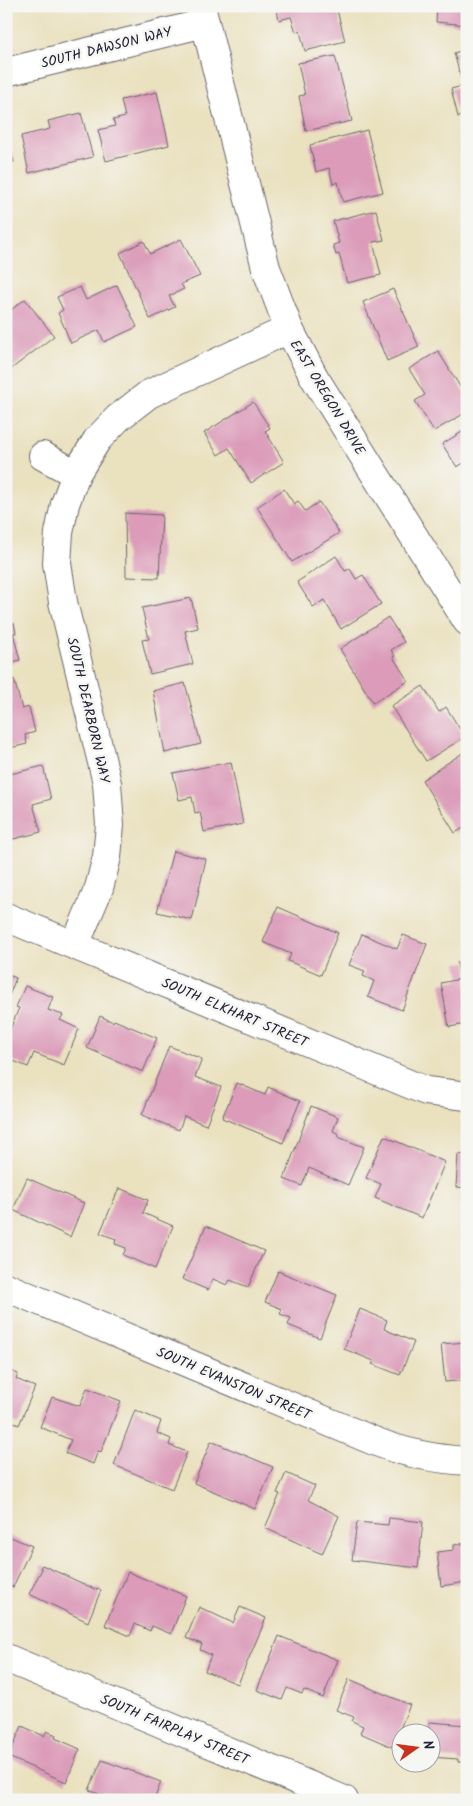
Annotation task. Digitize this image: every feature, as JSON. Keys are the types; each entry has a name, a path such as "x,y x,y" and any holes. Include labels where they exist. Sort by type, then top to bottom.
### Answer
{"street":[{"name":"SOUTH DAWSON WAY","path":"6,72 203,14"},
{"name":"EAST OREGON DRIVE","path":"203,14 266,268 289,330 314,377 467,621"},
{"name":"SOUTH DEARBORN WAY","path":"75,945 99,888 107,857 110,825 108,783 63,602 57,563 59,533 65,504 76,474 98,440 118,418 149,394 289,330"},
{"path":"43,456 76,474"},
{"name":"SOUTH ELKHART STREET","path":"6,917 426,1091 458,1097 467,1096"},
{"name":"SOUTH EVANSTON STREET","path":"6,1287 399,1451 438,1459 467,1461"},
{"name":"SOUTH FAIRPLAY STREET","path":"6,1658 344,1800"}],"building":[{"path":"276,6 336,6 345,41 305,51 300,31 296,32 291,17 279,20"},
{"path":"437,6 467,6 467,25 436,22"},
{"path":"467,49 467,115 458,117 451,89 463,86 454,53"},
{"path":"335,56 352,121 306,131 299,96 305,95 298,63"},
{"path":"157,92 169,145 106,161 98,130 115,126 113,120 125,117 121,100"},
{"path":"81,113 93,157 29,173 21,136 50,129 48,121"},
{"path":"367,130 383,192 343,202 338,182 333,184 329,168 316,172 310,145"},
{"path":"6,132 14,162 6,164"},
{"path":"376,210 384,240 373,242 381,275 347,283 339,254 336,255 333,245 339,243 333,221"},
{"path":"181,239 200,276 181,284 184,289 169,296 175,307 150,319 120,253 144,241 150,254"},
{"path":"117,285 137,327 104,342 99,330 71,343 58,313 63,310 57,297 80,287 86,300"},
{"path":"393,289 419,347 387,361 363,302"},
{"path":"25,299 54,336 6,373 6,314"},
{"path":"438,351 467,398 467,412 434,431 415,401 425,395 409,369"},
{"path":"253,402 270,428 265,431 284,462 251,483 229,448 218,455 204,433"},
{"path":"467,429 467,461 457,467 442,444"},
{"path":"284,489 294,504 298,501 305,511 319,502 339,533 292,562 257,507"},
{"path":"125,513 162,515 159,578 126,577"},
{"path":"336,556 345,571 350,569 356,579 363,575 381,604 341,629 324,600 313,607 297,582"},
{"path":"191,598 198,628 185,631 193,664 150,674 142,640 149,639 142,608"},
{"path":"388,617 404,642 391,650 395,656 393,657 408,681 373,703 340,649"},
{"path":"6,618 9,625 14,623 16,633 13,633 20,660 6,664"},
{"path":"14,679 22,709 29,707 35,732 25,735 27,744 6,749 6,681"},
{"path":"185,683 201,744 165,753 153,691"},
{"path":"423,686 439,712 446,707 465,737 426,761 391,706"},
{"path":"467,750 467,826 455,833 422,780"},
{"path":"231,762 243,824 204,832 200,812 195,813 192,797 179,800 173,773"},
{"path":"43,766 51,799 33,804 41,832 6,841 6,775"},
{"path":"173,851 206,859 192,920 157,912"},
{"path":"278,907 338,933 321,975 288,961 291,954 263,942"},
{"path":"362,934 397,949 403,935 427,944 402,1010 368,997 374,981 363,976 365,971 349,965"},
{"path":"467,962 467,1024 449,1027 441,983 460,979 457,963"},
{"path":"6,974 16,978 6,1003"},
{"path":"25,986 53,997 48,1010 63,1015 60,1020 79,1029 64,1065 34,1053 28,1067 6,1058 6,1039 19,1008 16,1007"},
{"path":"100,1016 157,1038 143,1072 87,1048"},
{"path":"169,1046 202,1059 195,1077 221,1087 206,1125 184,1116 179,1130 142,1115"},
{"path":"237,1083 265,1095 268,1087 300,1101 283,1143 222,1118"},
{"path":"311,1106 338,1117 333,1131 339,1134 338,1137 364,1147 348,1185 309,1168 302,1186 284,1179"},
{"path":"384,1136 445,1162 422,1218 375,1198 381,1184 366,1178"},
{"path":"458,1154 467,1155 467,1188 456,1187"},
{"path":"27,1178 84,1203 70,1237 13,1210"},
{"path":"119,1188 148,1200 143,1213 173,1226 155,1269 123,1255 126,1248 115,1244 116,1239 100,1233"},
{"path":"206,1226 264,1251 248,1287 230,1280 227,1285 213,1279 208,1290 182,1279"},
{"path":"278,1271 337,1295 320,1338 288,1325 291,1318 280,1314 282,1309 265,1302"},
{"path":"360,1309 387,1320 384,1329 414,1342 400,1375 372,1364 374,1361 344,1349"},
{"path":"467,1342 467,1380 445,1382 441,1344"},
{"path":"6,1369 18,1374 16,1379 35,1387 19,1425 6,1419"},
{"path":"87,1388 121,1401 101,1452 98,1451 93,1464 65,1453 71,1440 40,1427 52,1397 80,1406"},
{"path":"135,1410 161,1421 157,1433 171,1439 169,1445 187,1452 172,1489 114,1465"},
{"path":"211,1441 273,1467 255,1509 194,1483"},
{"path":"286,1473 315,1486 308,1500 339,1516 322,1554 265,1528 280,1494 277,1493"},
{"path":"389,1518 423,1522 418,1568 352,1560 357,1522 388,1525"},
{"path":"6,1535 32,1546 13,1587 6,1584"},
{"path":"467,1543 467,1582 441,1586 437,1552 454,1550 454,1545"},
{"path":"42,1565 97,1590 98,1588 101,1590 88,1622 29,1594 42,1569 40,1568"},
{"path":"128,1572 186,1596 171,1634 152,1626 150,1631 135,1624 130,1636 105,1625"},
{"path":"199,1607 233,1623 240,1607 266,1618 238,1684 205,1671 211,1655 200,1650 202,1644 186,1638"},
{"path":"279,1636 338,1660 323,1698 304,1690 302,1694 287,1688 282,1700 257,1690"},
{"path":"349,1679 410,1705 402,1724 390,1724 390,1746 360,1733 363,1726 352,1721 354,1717 336,1710"},
{"path":"429,1722 467,1725 467,1762 458,1762 458,1759 440,1758 440,1724 429,1724"},
{"path":"22,1726 44,1736 47,1731 56,1735 55,1738 80,1749 66,1782 8,1757"},
{"path":"102,1760 161,1782 154,1800 113,1800 89,1790"}]}
